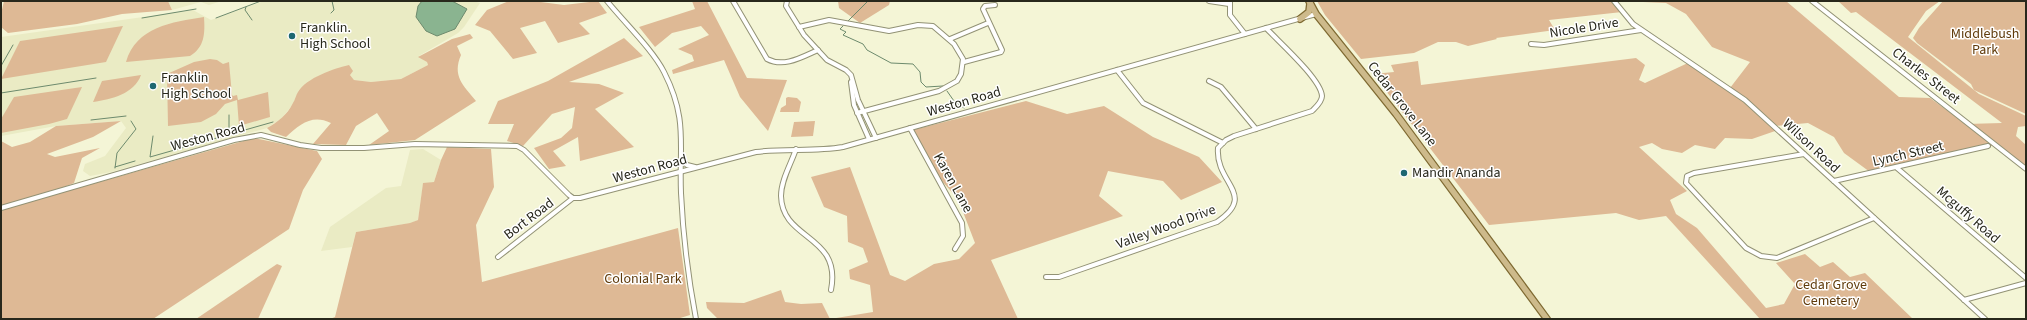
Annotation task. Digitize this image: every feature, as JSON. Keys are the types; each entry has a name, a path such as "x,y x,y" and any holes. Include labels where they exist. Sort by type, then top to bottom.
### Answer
{"main road":[{"name":"Cedar Grove Lane","path":"1310,2 1316,14 1396,114 1547,319"},
{"path":"1300,18 1308,12 1310,2"}],"street":[{"path":"607,1 656,59 666,76 680,121 680,172 689,277 696,319"},
{"path":"733,1 770,62 786,62 818,50"},
{"path":"787,1 786,6 799,27 818,50 827,60 846,70 851,76 858,100 876,138"},
{"path":"1209,1 1229,3 1229,15 1245,34"},
{"name":"Wilson Road","path":"1614,1 1622,12 1641,30 1728,87 1834,181 1985,319"},
{"name":"Charles Street","path":"1812,1 2026,169"},
{"path":"964,62 1001,52 1002,50 988,23 983,9 984,6 995,5"},
{"name":"Weston Road","path":"1,208 234,140 261,135 300,145 321,148 364,148 414,144 517,146 524,150 555,183 573,198 591,196 765,150 815,151 869,140 1316,14"},
{"path":"799,27 828,20 882,31 893,31 928,25 937,28 950,39 959,50 964,62 961,75 955,83 945,89 857,113"},
{"path":"950,39 988,23"},
{"path":"1117,70 1143,103 1223,143 1234,136 1312,111 1320,102 1322,95 1315,80 1266,28"},
{"name":"Nicole Drive","path":"1531,44 1544,45 1641,30"},
{"path":"851,76 852,101 869,140"},
{"path":"1209,81 1221,87 1256,129"},
{"name":"Karen Lane","path":"910,128 962,223 963,236 955,249"},
{"name":"Valley Wood Drive","path":"1046,277 1060,277 1225,218 1235,206 1236,199 1235,192 1217,161 1218,148 1223,143"},
{"name":"Lynch Street","path":"1834,181 1897,168 1988,146"},
{"path":"796,150 781,192 783,210 793,226 814,240 828,255 833,271 831,290"},
{"path":"1804,154 1694,173 1687,176 1686,183 1746,248 1755,254 1768,259 1777,258 1874,218"},
{"path":"681,159 687,165 697,168"},
{"name":"Mcguffy Road","path":"1897,168 2026,278"},
{"name":"Bort Road","path":"498,257 573,198"},
{"path":"1964,300 2026,283"}],"shaded area":[{"path":"168,1 222,1 209,5 201,2 172,10"},
{"name":"Franklin High School","path":"264,1 473,1 480,3 464,27 458,33 419,56 427,62 428,65 401,79 371,82 354,80 350,75 315,78 299,90 294,103 281,119 267,128 111,172 90,176 83,171 85,164 105,156 126,128 121,121 56,126 1,136 1,37 193,10 211,20"},
{"path":"422,1 452,1 467,9 455,29 437,36 426,31 416,17 418,6"},
{"path":"423,149 441,160 434,182 423,184 418,220 411,223 356,232 352,247 321,251 330,227 386,188 401,186 410,150"}],"green space":[{"path":"4,1 168,1 172,10 122,14 77,24 8,33 1,27 1,14"},
{"path":"509,1 533,1 564,5 598,1 607,13 579,23 590,34 558,43 545,21 520,28 537,53 513,59 490,31 475,25 487,10"},
{"path":"692,1 707,1 747,78 787,80 768,131 740,97 724,60 673,74 672,70 694,61 692,55 678,49 709,35 701,26 672,33 655,47 639,27 695,9"},
{"path":"838,1 890,1 889,5 860,23 839,8"},
{"path":"1317,1 1615,1 1622,12 1549,20 1555,30 1496,38 1497,39 1468,46 1456,42 1438,42 1414,53 1361,59 1325,15"},
{"name":"Cedar Grove Cemetery","path":"1620,1 1786,1 1899,97 1930,98 1966,124 2002,123 1856,12 1851,13 1838,1 1940,1 1926,11 1908,37 1979,94 2026,116 2026,126 2018,127 2016,136 2026,145 2026,167 1996,145 1870,172 1844,153 1834,137 1808,123 1775,126 1778,130 1752,139 1725,138 1715,149 1695,145 1682,153 1662,149 1652,143 1639,147 1687,191 1670,200 1676,214 1697,228 1766,308 1784,304 1795,284 1776,263 1805,254 1820,267 1833,262 1850,277 1865,273 1913,319 1760,319 1666,216 1639,220 1616,213 1489,225 1373,74 1394,72 1391,65 1418,61 1421,85 1636,58 1645,65 1639,80 1645,83 1690,62 1730,88 1750,62 1712,47 1686,14 1666,3"},
{"name":"Middlebush Park","path":"1943,1 2026,1 2026,114 1974,90 1971,84 1917,43 1913,38 1919,28"},
{"path":"204,17 203,39 199,48 190,56 126,62 131,50 138,41 157,28 180,21"},
{"path":"123,26 106,62 1,79 20,41"},
{"path":"470,34 473,38 457,46 461,55 458,75 463,85 476,101 415,140 369,145 389,131 377,113 356,126 346,145 313,144 331,123 324,120 312,120 301,124 286,137 271,132 267,128 285,115 294,102 297,93 307,82 321,74 349,65 353,71 350,75 354,80 371,82 401,79 428,65 427,62 418,57 452,39"},
{"path":"624,38 643,56 569,82 599,84 624,93 595,109 634,147 580,161 578,137 553,151 566,166 549,169 534,148 561,138 572,128 575,107 552,114 523,146 507,141 514,124 488,124 498,101 548,81"},
{"path":"210,59 217,60 223,64 229,62 232,95 237,95 238,100 268,92 270,117 239,126 237,100 225,104 216,114 201,122 168,126 167,74 194,62"},
{"path":"141,75 138,81 128,91 115,97 93,102 102,81"},
{"path":"82,87 67,119 1,133 1,119 14,97"},
{"path":"786,98 797,98 801,102 799,112 780,112 781,108 786,105"},
{"path":"1026,101 1067,114 1104,106 1153,137 1199,157 1222,182 1181,200 1163,181 1108,171 1099,196 1123,216 991,260 1018,319 830,319 873,312 870,285 850,279 849,270 868,262 863,248 848,242 847,216 824,207 811,177 850,167 890,275 905,281 934,264 959,259 975,243 958,199 941,180 913,130"},
{"path":"121,121 93,137 47,154 55,157 100,148 82,158 74,183 52,192 1,206 1,141 12,147 30,142 56,126"},
{"path":"815,121 813,136 791,137 794,122"},
{"path":"254,138 317,151 322,159 303,190 289,229 153,319 1,319 1,210"},
{"name":"Colonial Park","path":"447,147 491,149 494,187 476,225 482,282 678,228 690,315 677,319 330,319 335,317 356,232 410,223 418,220 423,183 434,182"},
{"path":"277,264 282,266 258,319 196,319"},
{"path":"781,290 785,302 801,304 822,303 830,319 718,319 707,308 706,302 744,303"}],"waterway":[{"path":"216,18 261,1"},
{"path":"331,13 334,10 332,1"},
{"path":"848,21 868,1"},
{"path":"246,7 245,10 252,20"},
{"path":"142,18 196,9"},
{"path":"843,26 840,29 846,32 843,35 863,44 867,50 891,63 913,64 920,72 921,82 926,87 943,86"},
{"path":"1,66 13,45"},
{"path":"1,93 96,78"},
{"path":"947,91 954,101 964,108"},
{"path":"224,135 229,130 229,115"},
{"path":"91,120 126,116"},
{"path":"115,167 117,153 136,129 131,121"},
{"path":"153,136 150,157 273,122"},
{"path":"115,167 135,161"}],"place":[{"name":"Franklin. High School","path":"292,36"},
{"name":"Franklin High School","path":"153,86"},
{"name":"Mandir Ananda","path":"1404,173"}]}
